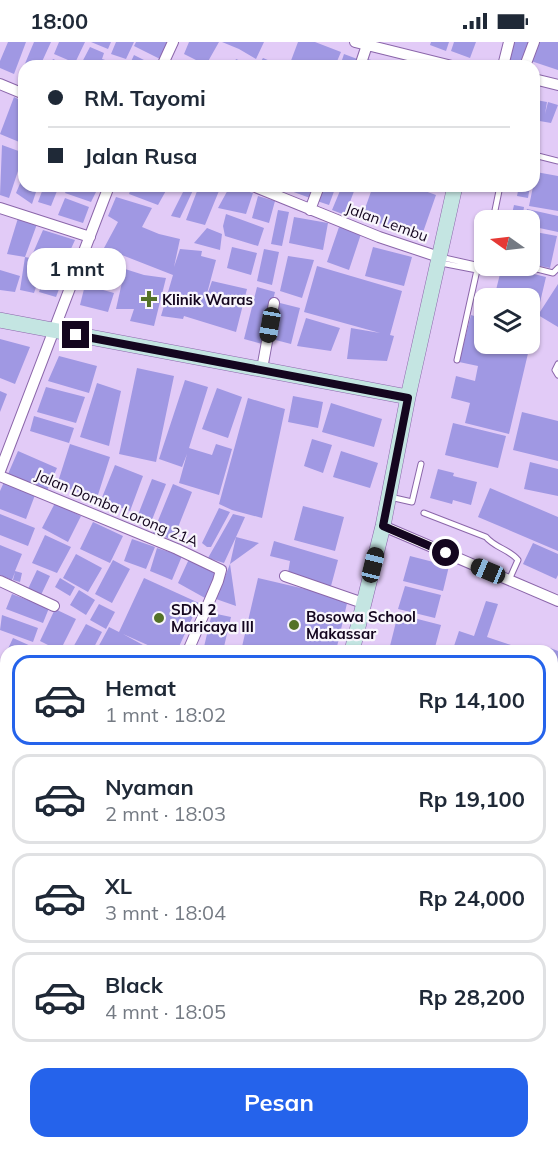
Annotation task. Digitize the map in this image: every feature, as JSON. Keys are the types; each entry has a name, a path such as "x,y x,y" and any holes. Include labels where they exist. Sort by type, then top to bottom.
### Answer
{"main road":[{"path":"353,645 383,526 453,192"},
{"path":"0,320 408,398"}],"street":[{"path":"165,60 173,42"},
{"path":"355,42 381,45 406,56 424,60"},
{"path":"504,60 509,42"},
{"path":"527,60 534,42"},
{"path":"362,60 367,45"},
{"path":"540,80 558,85"},
{"path":"0,84 18,92"},
{"path":"0,471 107,192"},
{"name":"Jalan Lembu","path":"267,192 438,259"},
{"path":"310,210 317,192"},
{"path":"0,208 90,237"},
{"path":"262,369 274,303"},
{"name":"Jalan Domba Lorong 21A","path":"0,476 177,549 221,570 219,581 191,645"},
{"path":"383,526 558,602"},
{"path":"285,576 363,603"},
{"path":"0,581 54,606"}],"lane":[{"path":"540,156 558,161"},
{"path":"495,210 499,192"},
{"path":"438,259 474,267"},
{"path":"540,270 553,273 558,268"},
{"path":"457,360 477,276"},
{"path":"558,364 555,370 558,375"},
{"path":"389,497 412,502 420,464"},
{"path":"424,513 486,537 492,545 514,555 518,560 509,580"}],"building":[{"path":"8,42 26,42 14,74 0,68 0,61"},
{"path":"34,42 51,42 43,60 26,60"},
{"path":"59,42 85,42 76,60 68,60 54,54"},
{"path":"91,42 111,42 108,49"},
{"path":"116,42 134,42 126,59 111,54"},
{"path":"136,42 169,42 162,60 134,46"},
{"path":"189,42 219,42 209,60 196,60 184,54"},
{"path":"222,42 264,42 256,59"},
{"path":"298,42 315,42 341,52 338,60 291,60"},
{"path":"431,42 449,42 446,51 430,45"},
{"path":"454,42 476,42 470,58 451,51"},
{"path":"513,42 533,42 526,60 506,60"},
{"path":"539,42 558,42 558,70 540,64 540,60 531,60"},
{"path":"90,47 104,53 102,59 105,60 83,60"},
{"path":"344,54 360,60 342,60"},
{"path":"134,55 144,60 132,60"},
{"path":"14,97 18,99 18,142 0,134"},
{"path":"540,101 547,102 545,114 548,102 558,105 551,123 540,121"},
{"path":"2,145 18,151 18,171 9,198 0,195"},
{"path":"540,173 558,176 558,211 529,206 532,192 540,192"},
{"path":"18,188 18,192 36,192 32,204 16,193"},
{"path":"42,192 57,192 51,206 38,202"},
{"path":"65,192 96,192 91,202"},
{"path":"130,192 165,192 158,205 129,194"},
{"path":"183,192 192,192 180,218 171,216"},
{"path":"197,192 219,192 205,225 186,220"},
{"path":"227,192 253,193 246,214 218,208"},
{"path":"294,192 312,192 310,198"},
{"path":"320,192 334,192 329,205 317,201"},
{"path":"340,192 354,192 345,215 332,210"},
{"path":"371,192 428,192 436,195 421,238 362,217"},
{"path":"518,192 529,192 528,198 517,196"},
{"path":"258,196 275,201 269,223 252,218"},
{"path":"116,197 152,208 142,227 180,239 174,267 180,249 202,251 201,256 216,260 205,301 212,281 247,289 236,332 184,316 183,319 161,316 173,275 104,248 118,222 108,216"},
{"path":"65,198 89,207 83,223 58,215"},
{"path":"514,205 524,207 524,210 513,210"},
{"path":"278,210 289,212 282,246 271,244"},
{"path":"540,212 558,216 558,232 540,228"},
{"path":"226,214 264,228 258,246 225,236 223,226"},
{"path":"294,217 328,223 323,250 289,243"},
{"path":"18,218 37,224 25,257 7,254"},
{"path":"339,227 361,234 349,270 327,262"},
{"path":"207,228 222,234 220,250 194,243"},
{"path":"43,230 75,240 65,262 33,253"},
{"path":"540,233 557,236 550,268 540,266"},
{"path":"232,247 257,253 251,275 227,268"},
{"path":"373,247 412,257 404,286 365,276"},
{"path":"264,249 279,252 272,285 257,281"},
{"path":"100,252 113,258 107,278 91,272"},
{"path":"288,256 314,260 302,298 280,291"},
{"path":"25,257 45,261 34,293 20,290"},
{"path":"49,264 67,268 56,297 39,292"},
{"path":"317,266 402,291 390,335 394,336 387,361 347,359 351,328 380,333 304,312"},
{"name":"Klinik Waras","path":"125,269 166,278 154,326 130,321 134,309 116,309"},
{"path":"0,270 20,276 15,292 0,290"},
{"path":"500,276 546,277 540,302 540,288 496,288"},
{"path":"558,284 558,327 540,316 540,312"},
{"path":"85,285 114,293 108,312 80,305"},
{"path":"257,287 275,292 262,344 244,339"},
{"path":"276,302 300,308 291,344 268,338"},
{"path":"471,315 474,316 474,354 528,354 509,434 465,423 470,403 451,398 456,376 475,381 478,366 459,362"},
{"path":"306,318 340,328 331,351 297,346"},
{"path":"0,339 30,347 15,384 0,378"},
{"path":"59,356 97,366 89,393 48,381"},
{"path":"137,368 174,376 156,462 119,454"},
{"path":"185,380 208,387 189,448 212,455 216,444 232,449 219,495 179,483 187,454 182,467 159,459"},
{"path":"97,383 121,391 109,446 80,437"},
{"path":"46,387 85,397 76,423 37,412"},
{"path":"217,388 242,397 228,438 202,429"},
{"path":"0,391 7,394 0,412"},
{"path":"293,396 323,402 318,428 288,422"},
{"path":"248,398 285,409 262,518 219,504"},
{"path":"331,403 382,419 374,447 322,432"},
{"path":"522,412 558,421 558,461 513,450"},
{"path":"34,416 74,428 69,443 30,431"},
{"path":"453,423 506,436 498,468 445,455"},
{"path":"312,439 332,445 323,473 304,466"},
{"path":"70,444 110,457 97,498 57,485"},
{"path":"18,451 57,468 47,491 8,474"},
{"path":"341,451 378,463 370,488 333,477"},
{"path":"530,462 558,469 558,496 524,489"},
{"path":"115,465 143,476 130,511 101,500"},
{"path":"438,469 454,473 453,476 477,482 471,505 453,500 452,504 430,498"},
{"path":"152,479 166,484 150,525 136,520"},
{"path":"4,482 35,495 26,519 0,509 0,491"},
{"path":"173,484 192,492 173,540 153,533"},
{"path":"490,488 558,517 558,551 478,517"},
{"path":"55,503 81,516 68,542 42,528"},
{"path":"303,506 344,517 335,551 294,540"},
{"path":"219,508 230,512 211,547 207,547 202,543"},
{"path":"0,514 35,528 28,546 0,535"},
{"path":"233,514 245,517 224,563 208,558"},
{"path":"93,522 123,536 110,563 80,549"},
{"path":"45,535 71,547 57,573 32,563"},
{"path":"236,537 259,543 230,564"},
{"path":"132,539 155,547 146,569 124,561"},
{"path":"274,541 338,560 331,586 288,573 290,561 270,556"},
{"path":"533,543 558,554 556,579 523,564"},
{"path":"0,545 22,554 15,571 22,573 20,582 13,580 15,572 12,580 0,575"},
{"path":"157,548 182,556 172,580 150,571"},
{"path":"76,554 102,568 88,592 63,578"},
{"path":"410,556 449,566 443,591 403,581"},
{"path":"189,559 219,572 205,598 178,583"},
{"path":"113,560 130,569 112,603 95,594"},
{"path":"230,564 236,606 216,599"},
{"path":"37,570 50,576 41,595 28,589"},
{"path":"60,578 75,587 70,596 55,587"},
{"name":"SDN 2 Maricaya III","path":"144,578 199,603 180,645 148,645 123,634 143,645 99,645 109,627 119,632"},
{"name":"Bosowa School Makassar","path":"258,578 348,599 337,645 242,645"},
{"path":"405,586 441,595 435,618 398,609"},
{"path":"79,590 95,600 86,615 70,605"},
{"path":"12,594 49,608 43,623 6,609"},
{"path":"486,601 498,604 487,637 511,645 454,645 459,631 474,636"},
{"path":"99,604 115,612 106,629 90,620"},
{"path":"55,609 76,619 63,645 48,645 40,641"},
{"path":"212,613 231,617 224,645 204,645"},
{"path":"398,614 441,625 436,645 390,645"},
{"path":"2,615 38,628 33,642 0,630"},
{"path":"86,624 102,632 95,645 74,645"},
{"path":"13,638 29,645 10,645"}],"place":[{"name":"Klinik Waras","path":"149,299"},
{"name":"SDN 2 Maricaya III","path":"159,618"},
{"name":"Bosowa School Makassar","path":"294,625"}],"route":[{"path":"76,335 408,398 383,526 446,553"}]}
